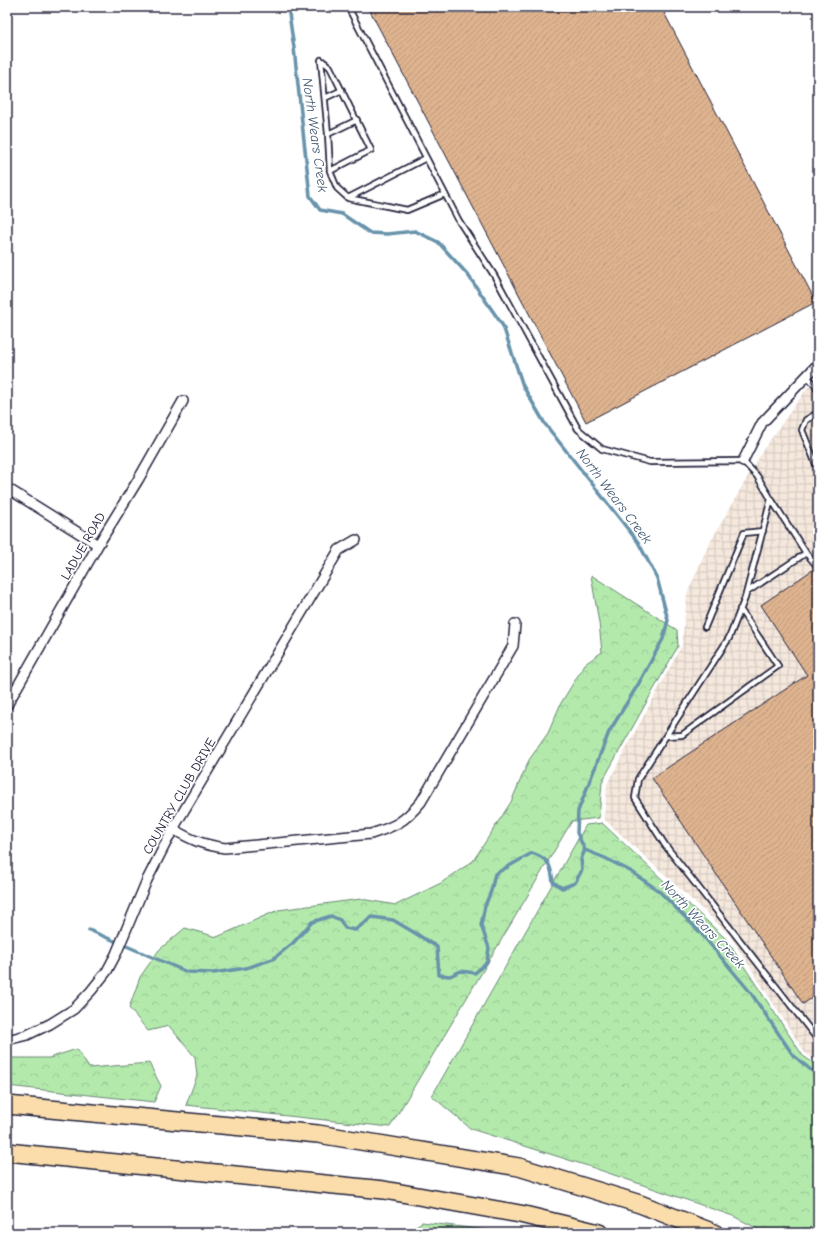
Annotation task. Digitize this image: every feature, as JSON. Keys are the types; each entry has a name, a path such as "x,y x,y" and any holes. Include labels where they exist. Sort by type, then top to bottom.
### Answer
{"highway":[{"path":"7,1105 318,1134 519,1167 640,1204 714,1233"},
{"path":"7,1152 384,1190 520,1214 598,1233"}],"street":[{"path":"743,461 762,423 818,364"},
{"name":"LADUE ROAD","path":"7,705 98,545 138,480 183,401"},
{"path":"7,488 98,545"},
{"name":"COUNTRY CLUB DRIVE","path":"7,1040 27,1035 50,1024 74,1009 107,971 116,954 147,880 173,830 339,550 356,540"},
{"path":"173,830 191,840 206,845 225,848 371,834 390,828 407,818 422,802 513,646 515,624"}],"lane":[{"path":"348,7 459,221 494,275 578,429 602,449 650,462 743,461 758,476 771,500 806,553 818,567"},
{"path":"330,171 371,150 330,67 321,60 330,171 337,188 348,198 407,210 445,194"},
{"path":"325,98 342,90"},
{"path":"328,134 357,120"},
{"path":"348,198 426,158"},
{"path":"806,375 816,386 818,391"},
{"path":"818,413 806,420 802,430 818,469"},
{"path":"771,500 747,592 730,638 638,779 635,798 665,846 818,1040"},
{"path":"705,627 744,533 762,531"},
{"path":"747,592 806,553"},
{"path":"666,736 682,735 778,666 740,610"}],"shaded area":[{"path":"818,379 818,1062 805,1053 729,934 604,819 607,784 682,645 687,594 707,548 763,450 808,387"}],"green space":[{"path":"591,575 677,630 678,646 602,782 599,818 572,821 390,1127 186,1105 197,1076 195,1057 169,1026 148,1031 129,1008 140,977 159,950 185,928 217,937 278,910 361,899 396,905 441,883 473,861 511,802 529,760 548,733 561,703 585,664 602,652"},
{"path":"602,823 726,939 803,1056 818,1066 818,1233 766,1233 733,1216 591,1167 471,1129 432,1096 586,825"},
{"path":"77,1049 89,1068 149,1063 161,1086 154,1102 7,1086 7,1058 49,1058"},
{"path":"422,1222 494,1231 500,1233 405,1233"}],"building":[{"path":"368,7 661,7 816,302 586,422"},
{"path":"814,569 818,575 818,994 803,1004 652,778 807,675 761,605"}],"waterway":[{"name":"North Wears Creek","path":"288,7 294,48 310,196 320,210 342,214 370,233 387,234 415,231 438,242 468,275 503,326 523,386 545,424 638,542 657,578 668,620 663,639 639,683 609,732 578,811 577,833 585,850 605,858 632,872 659,891 699,931 751,993 793,1055 818,1076"},
{"path":"89,930 187,972 213,973 246,968 273,959 293,943 312,922 331,916 340,920 345,928 355,930 372,917 393,920 437,947 439,975 450,976 461,971 475,973 487,962 489,948 481,925 495,874 532,853 546,860 550,867 553,882 562,888 575,883 582,870 581,859 585,850"}]}
